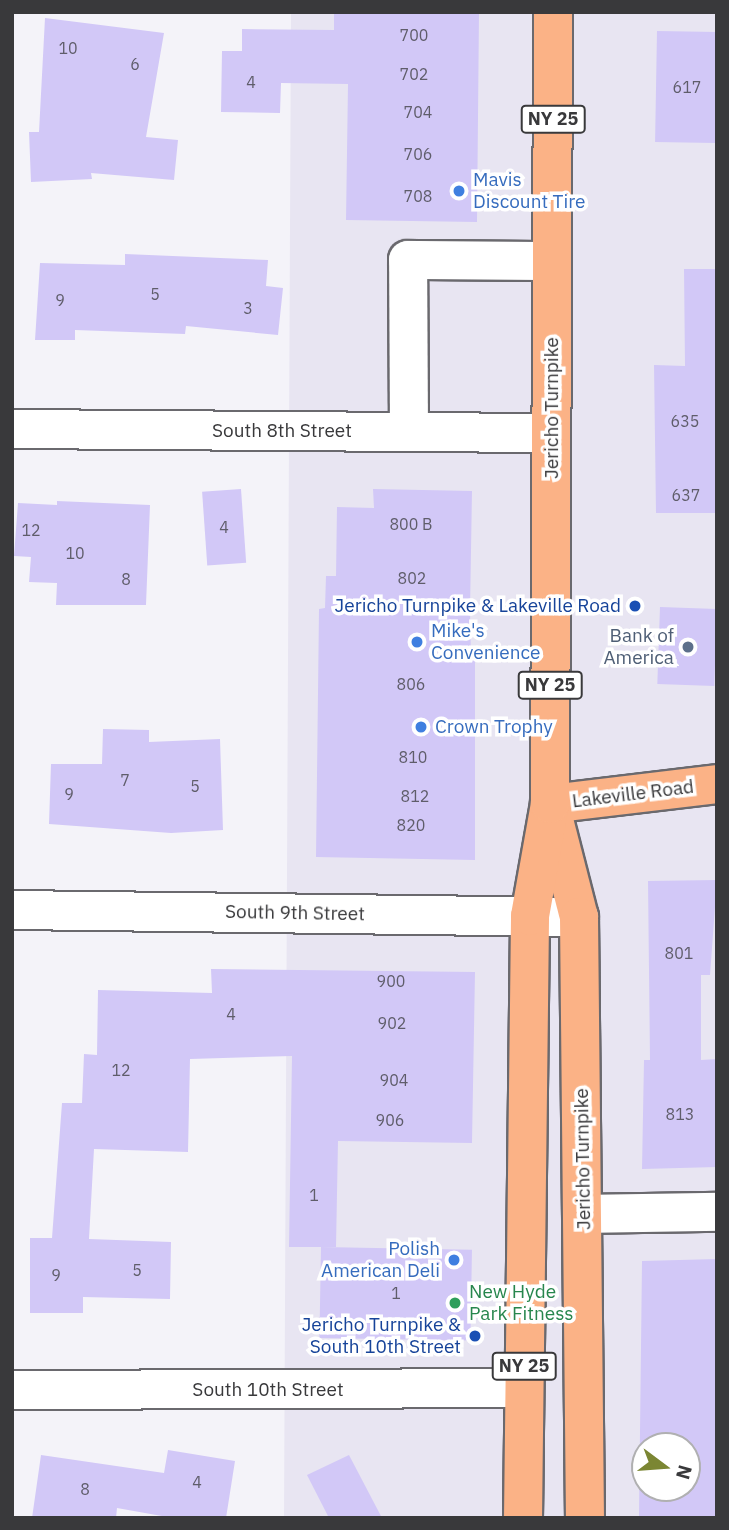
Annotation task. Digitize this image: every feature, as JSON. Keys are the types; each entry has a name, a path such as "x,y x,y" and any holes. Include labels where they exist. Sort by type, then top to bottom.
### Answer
{"main road":[{"name":"Jericho Turnpike","path":"523,1518 530,916 550,804 553,12"},
{"name":"Lakeville Road","path":"550,804 717,784"},
{"name":"Jericho Turnpike","path":"550,804 579,917 584,1214 584,1518"}],"street":[{"path":"409,432 408,260 552,261"},
{"name":"South 8th Street","path":"12,429 551,433"},
{"name":"South 9th Street","path":"12,910 579,917"},
{"path":"584,1214 717,1212"},
{"name":"South 10th Street","path":"12,1390 524,1388"}],"shaded area":[{"path":"291,12 717,12 717,1518 284,1518"}],"building":[{"path":"334,12 479,12 477,222 346,220 348,84 281,83 280,113 221,112 222,51 242,51 242,29 334,30"},
{"path":"45,18 164,33 146,137 178,140 174,180 91,173 92,179 31,182 29,132 39,132"},
{"path":"657,31 717,32 715,143 655,142"},
{"path":"125,254 268,260 266,286 283,288 278,335 186,326 185,334 75,330 75,340 35,340 40,263 125,265"},
{"path":"684,269 717,269 717,513 656,513 654,365 685,366"},
{"path":"241,489 246,563 207,566 202,492"},
{"path":"373,489 472,491 470,611 471,658 475,658 475,860 316,857 319,609 325,608 326,576 336,576 337,507 374,508"},
{"path":"57,501 150,505 146,605 56,605 57,583 29,582 31,557 14,556 18,503 57,505"},
{"name":"Bank of America","path":"660,607 717,609 714,686 657,684"},
{"path":"103,729 149,730 149,742 220,739 223,830 171,833 49,824 51,764 102,764"},
{"path":"717,880 710,975 701,975 701,1060 717,1059 717,1167 642,1169 644,1060 650,1060 648,881"},
{"path":"211,969 475,972 472,1143 338,1141 336,1247 289,1247 292,1056 190,1059 188,1152 94,1149 89,1239 171,1242 170,1299 83,1297 83,1313 30,1313 30,1238 52,1238 62,1103 82,1103 84,1054 97,1055 98,990 212,993"},
{"path":"321,1247 472,1250 470,1341 319,1338"},
{"path":"717,1259 717,1518 639,1518 639,1502 701,1502 701,1432 640,1432 642,1261"},
{"path":"168,1450 235,1461 226,1518 173,1518 117,1508 116,1518 32,1518 41,1455 164,1473"},
{"path":"349,1455 382,1518 329,1518 307,1475"}],"place":[{"name":"Mavis Discount Tire","path":"459,191"},
{"name":"Jericho Turnpike & Lakeville Road","path":"635,606"},
{"name":"Mike's Convenience","path":"417,642"},
{"name":"Bank of America","path":"688,647"},
{"name":"Crown Trophy","path":"421,727"},
{"name":"Polish American Deli","path":"454,1260"},
{"name":"New Hyde Park Fitness","path":"455,1303"},
{"name":"Jericho Turnpike & South 10th Street","path":"475,1336"}]}
